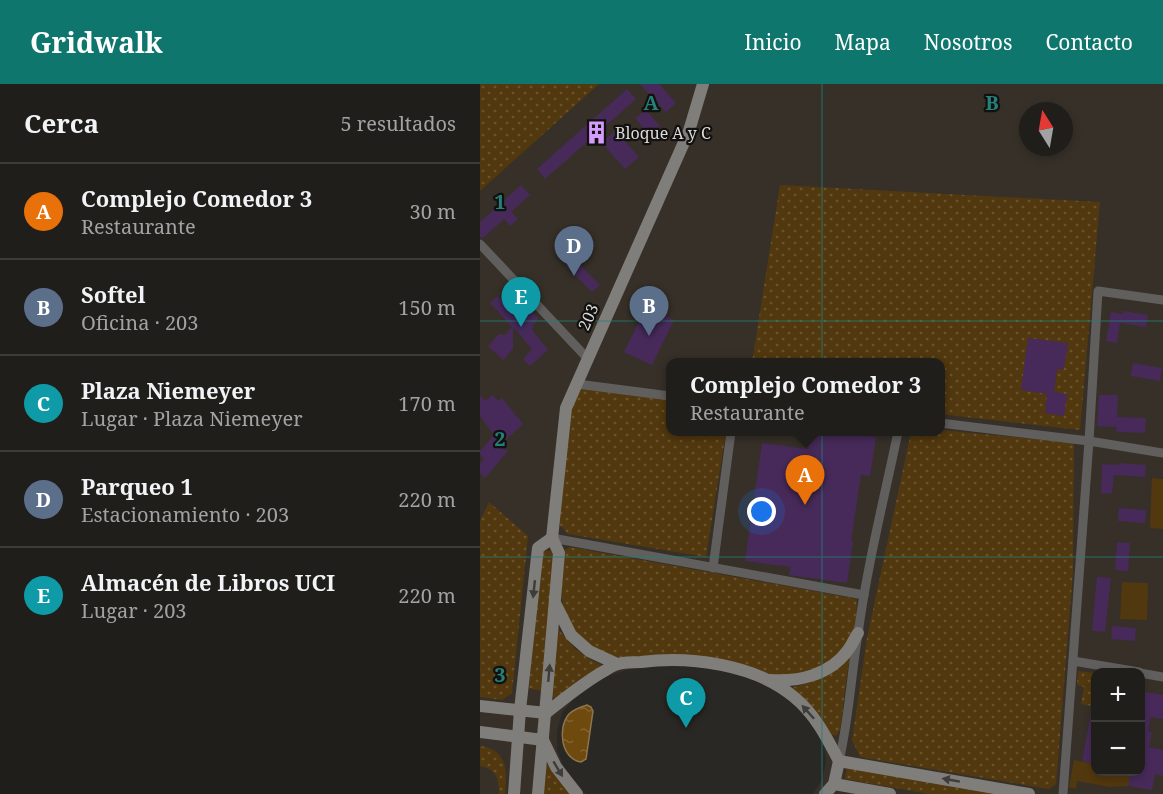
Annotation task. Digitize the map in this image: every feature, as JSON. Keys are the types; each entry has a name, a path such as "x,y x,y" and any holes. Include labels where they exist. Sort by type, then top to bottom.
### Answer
{"street":[{"name":"203","path":"552,538 566,408 689,130 703,84"},
{"path":"480,244 588,359"},
{"path":"1063,794 1098,291 1163,300"},
{"path":"577,384 666,395"},
{"path":"945,424 1089,441 1163,453"},
{"path":"713,568 730,436"},
{"path":"825,794 832,789 845,735 864,595 897,436"},
{"path":"538,794 559,553 552,538"},
{"path":"514,794 520,710 538,548 552,538 864,595"},
{"path":"555,603 572,635 589,651 617,664"},
{"path":"767,680 802,679 819,673 835,664 848,651 858,633"},
{"path":"480,706 546,713 590,679 617,664 651,660 709,663 767,680 795,698 820,726 839,761"},
{"path":"1073,661 1112,668"},
{"path":"1145,674 1163,676"},
{"path":"480,732 543,741"},
{"path":"543,741 556,767 577,794"},
{"path":"839,761 1029,794"},
{"path":"832,789 890,794"}],"shaded area":[{"path":"480,84 1163,84 1163,794 813,794 822,780 826,763 824,743 803,713 778,693 758,682 727,670 694,664 637,667 606,676 579,692 562,713 557,732 557,751 566,771 586,794 480,794"},
{"path":"480,84 599,84 480,191"},
{"path":"780,185 1100,202 1080,430 945,415 945,358 753,358"},
{"path":"582,389 666,399 666,436 725,436 706,557 568,534 560,525 559,511 570,414 576,395"},
{"path":"945,430 1074,443 1073,572 1056,784 1049,789 860,757 852,740 867,638 910,436 945,436"},
{"path":"1152,478 1163,479 1163,529 1150,528"},
{"path":"489,502 528,536 512,693 502,700 480,697 480,521"},
{"path":"570,547 857,599 855,627 843,649 815,672 786,678 759,673 616,659 594,650 582,640 573,630 567,618 563,606 562,579 565,550"},
{"path":"542,551 555,551 541,691 529,688"},
{"path":"1122,582 1148,583 1147,620 1120,619"},
{"path":"558,629 575,649 603,666 578,680 557,699 551,696"},
{"path":"853,648 848,668 840,730 836,736 831,734 818,715 790,688 826,675 847,657"},
{"path":"1078,671 1091,673 1091,706 1081,704 1084,687 1077,685"},
{"path":"480,746 489,748 501,757 506,778 505,794 499,794 497,779 493,772 480,766"},
{"path":"1074,760 1091,763 1091,776 1130,776 1128,786 1109,787 1077,781 1076,789 1069,787"},
{"path":"546,765 550,766 574,794 541,794"},
{"path":"847,766 1000,794 929,794 845,779"}],"water":[{"path":"587,705 593,711 586,759 581,762 569,755 562,735 565,720 569,714"}],"building":[{"path":"640,84 659,84 676,103 666,112"},
{"path":"627,89 636,99 545,179 537,169"},
{"path":"646,110 660,126 649,135 635,118"},
{"path":"616,131 639,157 625,169 601,142"},
{"path":"521,185 530,195 511,212 518,219 510,226 504,219 483,238 480,237 480,222"},
{"path":"574,259 600,285 592,292 566,266"},
{"path":"498,296 516,316 524,315 529,309 539,319 533,325 532,330 548,350 530,366 523,359 532,349 513,327 513,349 503,360 488,346 499,334 505,335 512,327 490,303"},
{"path":"646,307 674,320 652,365 624,352"},
{"path":"1123,311 1148,315 1146,327 1120,323 1117,343 1106,341 1111,312 1123,314"},
{"path":"1028,338 1068,343 1064,369 1057,369 1054,392 1067,394 1064,416 1045,413 1047,394 1021,390"},
{"path":"1133,363 1162,368 1160,381 1131,376"},
{"path":"480,395 485,401 493,395 498,401 502,398 523,424 498,447 508,451 485,478 480,473 480,463 484,460 480,451 494,435 480,416"},
{"path":"1099,395 1118,395 1117,417 1146,418 1145,433 1116,432 1117,427 1097,426"},
{"path":"810,436 876,437 870,476 861,475 847,583 789,575 791,567 745,561 762,443 808,449"},
{"path":"1119,463 1146,465 1145,477 1114,475 1112,494 1101,493 1102,464 1119,465"},
{"path":"1119,508 1146,510 1145,523 1118,521"},
{"path":"1117,542 1130,543 1128,571 1115,570"},
{"path":"1097,577 1111,578 1105,632 1092,631"},
{"path":"1112,626 1136,628 1135,641 1111,639"},
{"path":"1145,692 1163,695 1163,719 1151,717 1148,731 1152,732 1149,747 1163,750 1163,776 1155,774 1152,790 1128,786 1130,776 1145,776"},
{"path":"1091,713 1091,763 1082,761"}],"place":[{"name":"Bloque A y C","path":"597,133"},
{"name":"Parqueo 1","path":"574,276"},
{"name":"Almacén de Libros UCI","path":"521,327"},
{"name":"Softel","path":"649,336"},
{"name":"Complejo Comedor 3","path":"805,505"},
{"name":"Plaza Niemeyer","path":"686,728"}]}
